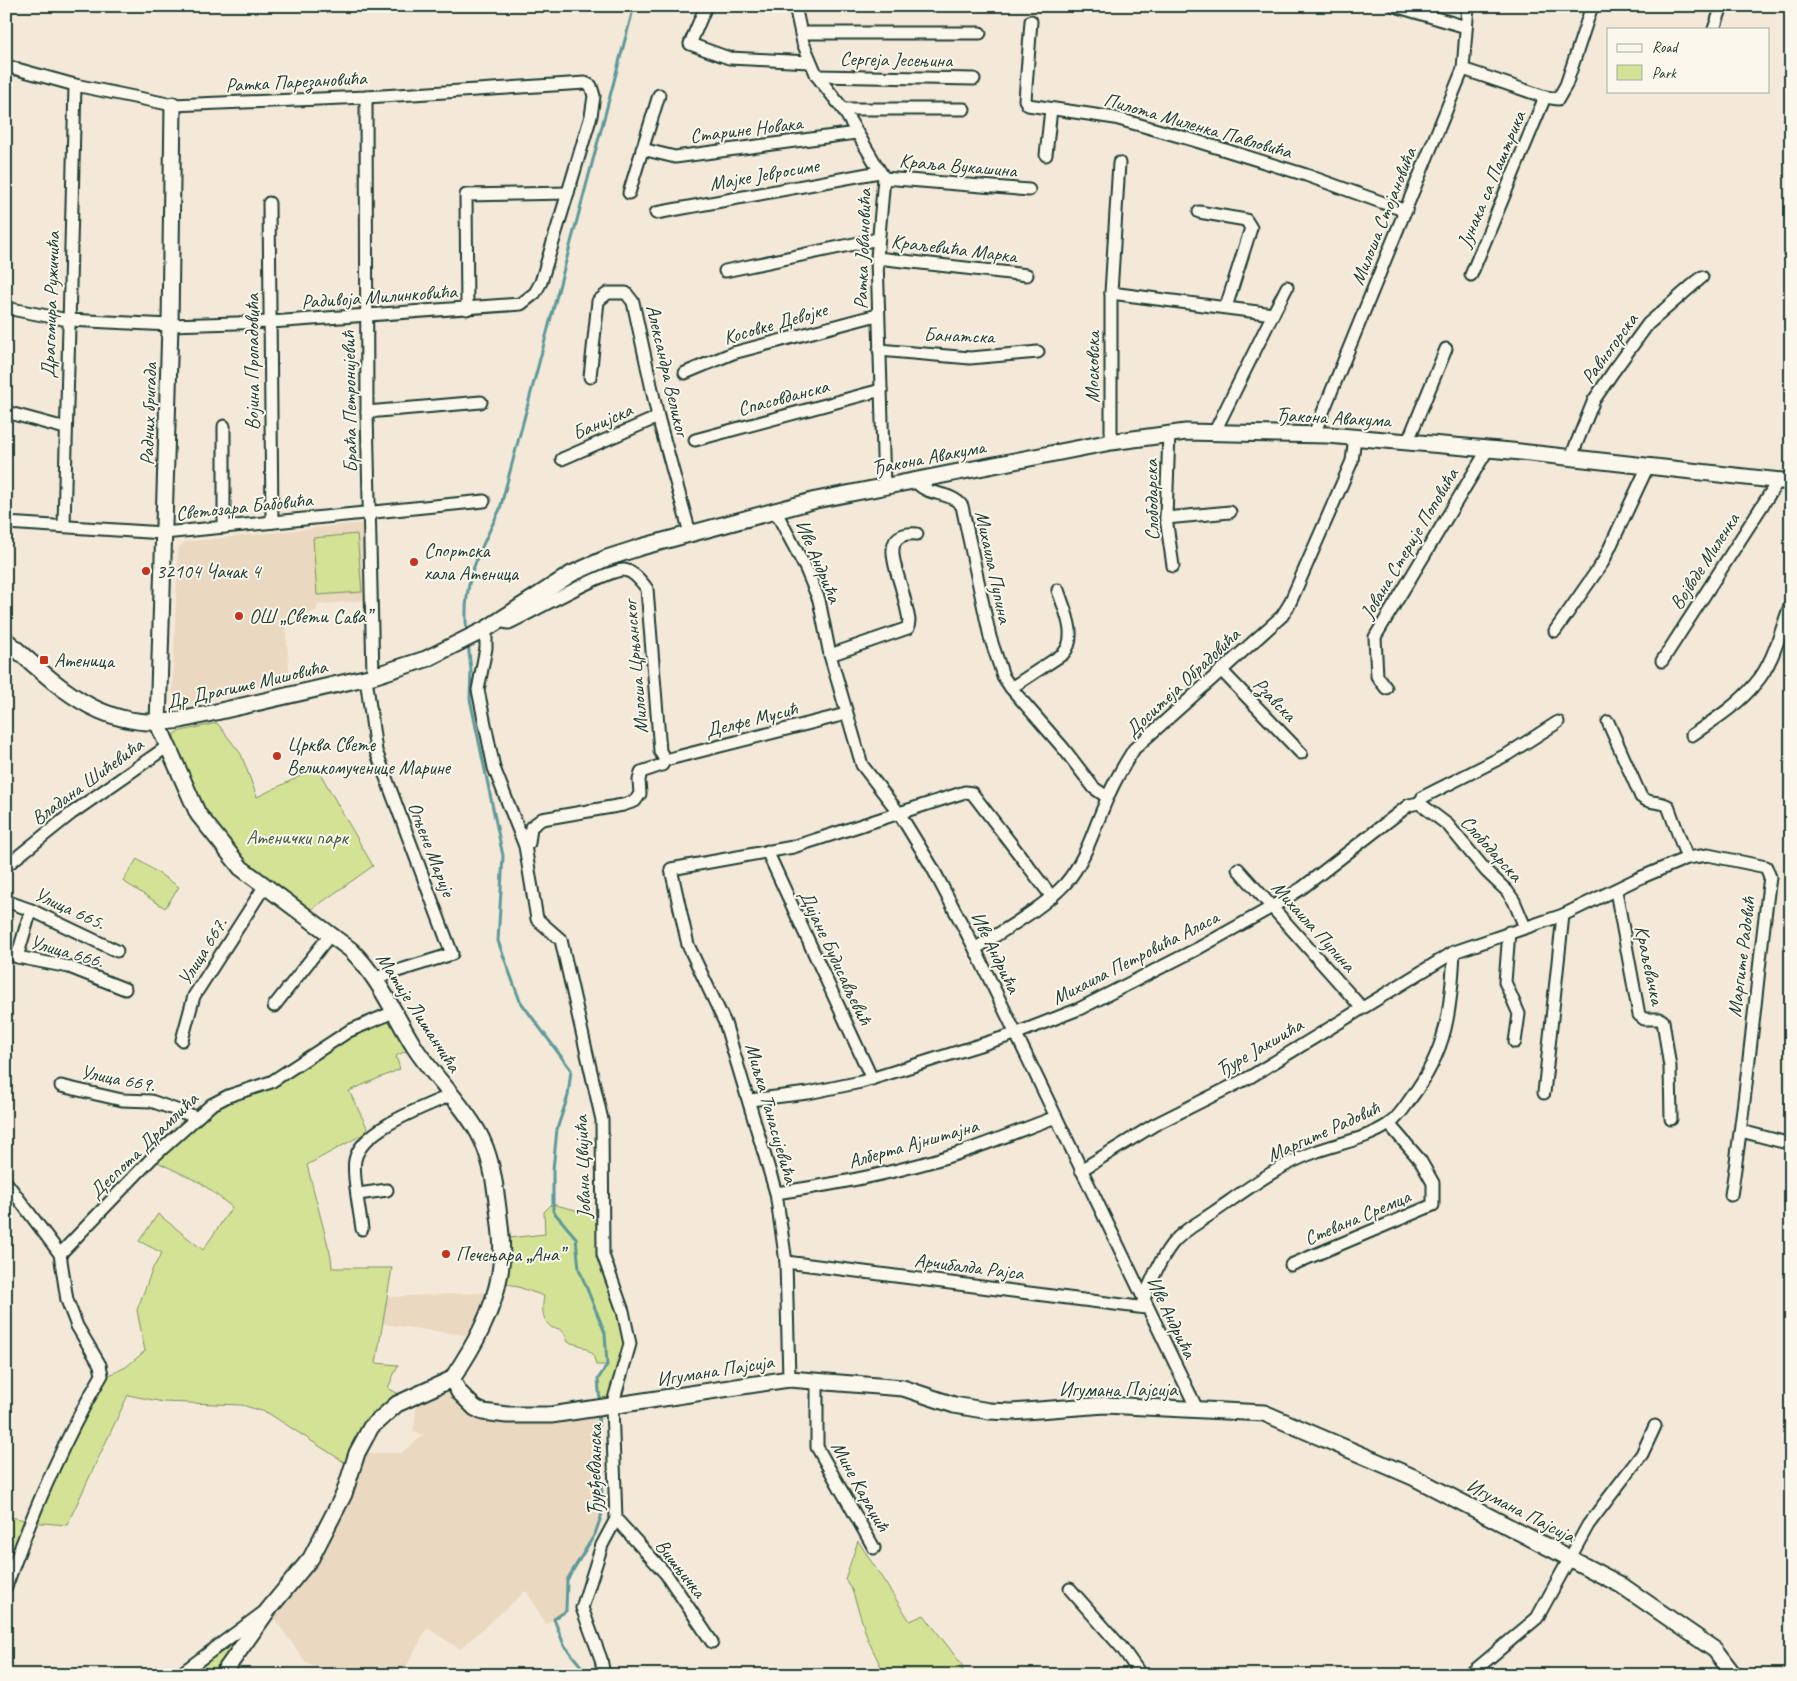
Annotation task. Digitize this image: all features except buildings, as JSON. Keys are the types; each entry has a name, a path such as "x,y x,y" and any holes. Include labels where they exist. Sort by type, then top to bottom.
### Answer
{"street":[{"path":"706,6 690,44 729,58 809,62"},
{"name":"Ратка Јовановића","path":"795,6 809,62 817,76 843,109 882,175 877,258 884,486"},
{"path":"1395,6 1466,27"},
{"name":"Милоша Стојановића","path":"1314,434 1463,69 1468,6"},
{"name":"Јунака са Паштрика","path":"1463,69 1545,97 1558,98 1566,85 1592,6"},
{"path":"1714,28 1722,6"},
{"name":"Пилота Миленка Павловића","path":"1031,21 1025,100 1028,105 1050,110 1115,118 1306,175 1406,211"},
{"path":"801,33 980,33"},
{"name":"Ратка Парезановића","path":"6,66 75,85 172,105 366,97 585,83 591,86"},
{"name":"Сергеја Јесењина","path":"817,76 974,79"},
{"name":"Драгомира Ружичића","path":"64,526 75,85"},
{"name":"Радивоја Милинковића","path":"6,308 68,320 170,325 271,322 521,304 535,293 540,282 591,116 594,96 591,86"},
{"path":"629,193 659,94"},
{"name":"Браћа Петронијевић","path":"366,97 370,677"},
{"name":"Јунака са Паштрика","path":"1471,275 1545,97"},
{"name":"Радних бригада","path":"158,724 170,325 172,105"},
{"path":"843,109 964,109"},
{"path":"1046,155 1050,110"},
{"name":"Старине Новака","path":"642,149 675,157 856,133"},
{"name":"Московска","path":"1111,442 1111,293 1119,163"},
{"name":"Краља Вукашина","path":"882,175 1029,190"},
{"name":"Мајке Јевросиме","path":"656,212 882,175"},
{"path":"468,309 466,194 568,193"},
{"name":"Војина Пропадовића","path":"269,203 272,522"},
{"path":"1199,212 1246,220 1251,228 1226,308"},
{"path":"725,271 878,239"},
{"name":"Краљевића Марка","path":"877,258 1027,275"},
{"name":"Равногорска","path":"1572,458 1594,400 1613,372 1648,324 1702,277"},
{"path":"1215,431 1287,287"},
{"name":"Александра Великог","path":"590,377 598,301 608,293 626,293 633,302 658,417 690,533"},
{"path":"1111,293 1273,314"},
{"name":"Косовке Девојке","path":"685,373 733,353 878,315"},
{"name":"Ђакона Авакума","path":"1408,442 1446,349"},
{"name":"Банатска","path":"879,350 970,358 1038,352"},
{"name":"Спасовданска","path":"695,440 881,390"},
{"path":"367,412 481,402"},
{"path":"6,412 65,428"},
{"name":"Банијска","path":"562,459 658,417"},
{"path":"224,426 224,527"},
{"name":"Ђакона Авакума","path":"488,627 545,588 571,574 607,558 690,533 775,510 884,486 1111,442 1169,433 1215,431 1355,437 1488,448 1784,482"},
{"name":"Слободарска","path":"1169,433 1166,518 1173,566"},
{"name":"Доситеја Обрадовића","path":"975,949 1052,896 1065,883 1084,856 1107,798 1120,771 1134,749 1282,616 1289,605 1352,461 1355,437"},
{"name":"Јована Стерије Поповића","path":"1386,688 1377,676 1375,637 1488,448"},
{"path":"1555,631 1602,562 1648,466"},
{"name":"Михаила Пупина","path":"915,480 925,490 953,497 962,506 990,637 1000,669 1011,688 1064,749 1094,788 1107,798"},
{"name":"Војводе Миленка","path":"1662,661 1784,482"},
{"name":"Светозара Бабовића","path":"6,523 164,533 484,501"},
{"name":"Иве Андрића","path":"775,510 806,568 819,600 830,655 862,765 899,813 932,867 975,949 1197,1410"},
{"path":"1166,518 1230,512"},
{"path":"830,655 908,628 909,620 892,553 899,538 905,535 917,534"},
{"name":"Милоша Црњанског","path":"488,627 509,623 613,573 623,570 630,572 647,589 660,751 666,760"},
{"path":"1011,688 1063,654 1069,646 1071,634 1058,590"},
{"path":"1692,736 1723,714 1756,684 1770,659 1791,603"},
{"name":"Др Драгише Мишовића","path":"6,640 55,684 75,699 120,719 158,724 370,677 426,659 457,645 488,627"},
{"name":"Јована Цвијића","path":"488,627 478,690 494,768 525,846 537,919 561,940 602,1120 603,1255 622,1311 630,1344 612,1406"},
{"name":"Рзавска","path":"1221,670 1301,753"},
{"name":"Огњене Марије","path":"370,677 376,751 452,954 376,978"},
{"name":"Делфе Мусић","path":"666,760 846,714"},
{"name":"Михаила Петровића Аласа","path":"750,1100 808,1092 872,1079 1015,1034 1079,1009 1139,980 1272,907 1302,888 1409,805 1419,803 1423,797 1508,754 1558,722"},
{"path":"1608,722 1641,797 1651,803 1662,803 1668,806 1687,858"},
{"name":"Матије Лишанчића","path":"158,724 198,814 210,831 241,868 351,950 376,978 396,1011 414,1047 472,1121 486,1149 495,1189 500,1272 489,1313 479,1337 452,1379"},
{"name":"Владана Шићевића","path":"6,866 72,813 168,746"},
{"path":"525,846 530,842 531,827 542,819 623,805 635,800 640,794 639,780 641,772 662,765 666,760"},
{"path":"767,851 792,847 965,792 972,793 1052,896"},
{"name":"Слободарска","path":"1419,803 1448,825 1486,871 1507,891 1514,901 1525,927"},
{"name":"Миљка Танасијевића","path":"767,851 671,869 688,944 726,1024 776,1193 786,1262 789,1379"},
{"name":"Дијане Будисављевић","path":"767,851 872,1079"},
{"name":"Маргите Радовић","path":"1145,1305 1158,1267 1180,1235 1284,1165 1314,1152 1364,1136 1389,1124 1422,1084 1436,1060 1446,1028 1452,994 1454,952 1563,915 1616,891 1635,880 1687,858 1708,856 1766,867 1770,878 1753,1010 1741,1131 1731,1195"},
{"name":"Михаила Пупина","path":"1238,870 1362,1007"},
{"name":"Улица 667.","path":"182,1040 194,996 264,887"},
{"name":"Краљевачка","path":"1616,891 1639,1015 1644,1019 1660,1019 1662,1021 1670,1067 1671,1119"},
{"name":"Улица 665.","path":"6,901 32,910 117,951"},
{"name":"Улица 666.","path":"32,910 17,957 70,967 125,989"},
{"path":"1544,1093 1563,915"},
{"path":"1509,932 1505,982 1519,1014 1515,1042"},
{"path":"274,1006 330,935"},
{"name":"Ђуре Јакшића","path":"1081,1170 1154,1125 1250,1077 1454,952"},
{"name":"Деспота Драмлића","path":"60,1254 151,1159 211,1105 228,1096 271,1082 349,1031 396,1011"},
{"name":"Улица 669.","path":"61,1086 122,1100 150,1101 196,1117"},
{"path":"362,1229 354,1163 356,1157 375,1132 451,1095"},
{"name":"Алберта Ајнштајна","path":"776,1193 834,1184 905,1169 957,1154 1056,1117"},
{"name":"Стевана Сремца","path":"1290,1265 1433,1205 1433,1183 1420,1160 1389,1124"},
{"path":"1741,1131 1791,1144"},
{"path":"6,1182 60,1254 70,1306 77,1326 100,1365 102,1375 77,1417 30,1522 6,1587"},
{"path":"358,1194 387,1190"},
{"name":"Арчибалда Рајса","path":"786,1262 1145,1305"},
{"path":"222,1675 268,1610 311,1558 344,1494 357,1453 370,1427 397,1404 452,1379"},
{"name":"Игумана Пајсија","path":"452,1379 469,1404 483,1412 507,1415 551,1415 789,1379 904,1388 954,1405 988,1411 1012,1412 1106,1405 1264,1413 1413,1477 1621,1585 1715,1650 1734,1675"},
{"name":"Мине Караџић","path":"817,1382 817,1447 874,1548"},
{"name":"Ђурђевданска","path":"604,1675 602,1659 582,1608 602,1545 616,1519 612,1406"},
{"path":"1469,1675 1537,1618 1588,1525 1642,1454 1656,1426"},
{"name":"Вишњичка","path":"616,1519 666,1574 712,1642"},
{"path":"1070,1589 1122,1648 1141,1675"},
{"path":"179,1675 227,1641 258,1614 268,1610"}],"shaded area":[{"name":"ОШ „Свети Сава”","path":"362,523 365,600 318,605 316,611 285,621 290,679 192,704 176,703 172,697 178,548 184,542"},
{"path":"495,1292 479,1337 383,1324 386,1297"},
{"path":"452,1379 475,1408 599,1408 598,1433 603,1511 595,1534 567,1580 566,1611 546,1624 526,1591 460,1649 427,1628 402,1675 327,1675 305,1661 268,1610 311,1558 357,1453 401,1453 424,1435 413,1432 417,1404 422,1392"}],"green space":[{"path":"357,534 362,592 317,595 313,538"},
{"name":"Атенички парк","path":"217,723 241,754 257,797 317,768 373,866 308,912 277,889 246,862 205,818 196,801 174,739 174,734 177,732"},
{"path":"137,859 179,887 165,908 123,881"},
{"path":"396,1011 414,1047 396,1056 400,1069 349,1091 369,1131 307,1165 331,1257 332,1268 392,1268 376,1363 398,1365 388,1388 407,1399 397,1404 354,1463 344,1462 268,1413 242,1405 163,1402 128,1395 67,1525 30,1522 6,1587 6,1516 30,1521 77,1417 107,1376 126,1367 145,1351 137,1310 153,1268 162,1253 139,1241 158,1214 203,1250 232,1207 201,1183 151,1159 196,1117 271,1082 349,1031"},
{"path":"552,1204 603,1217 603,1255 630,1344 612,1406 600,1401 598,1379 607,1365 596,1365 593,1354 582,1346 568,1342 563,1331 548,1325 543,1314 544,1296 498,1280 500,1239 545,1234 544,1212"},
{"path":"858,1541 910,1621 924,1615 962,1665 963,1675 885,1675 868,1640 852,1590 845,1579"},
{"path":"258,1614 222,1675 179,1675"}],"waterway":[{"path":"467,634 466,616 469,583 473,568 500,509 634,6"},
{"path":"468,642 471,671 470,699 503,856 498,941 520,1001 571,1070 568,1096 557,1129 553,1170 553,1211 576,1238 579,1269 605,1333 607,1365 598,1379 600,1403"},
{"path":"588,1675 564,1645 554,1619 566,1611 567,1580 595,1534 603,1511 598,1433 599,1411"}],"place":[{"name":"Спортска хала Атеница","path":"414,562"},
{"name":"32104 Чачак 4","path":"146,571"},
{"name":"ОШ „Свети Сава”","path":"239,616"},
{"name":"Атеница","path":"44,660"},
{"name":"Црква Свете Великомученице Марине","path":"277,756"},
{"name":"Печењара „Ана”","path":"446,1254"}]}
